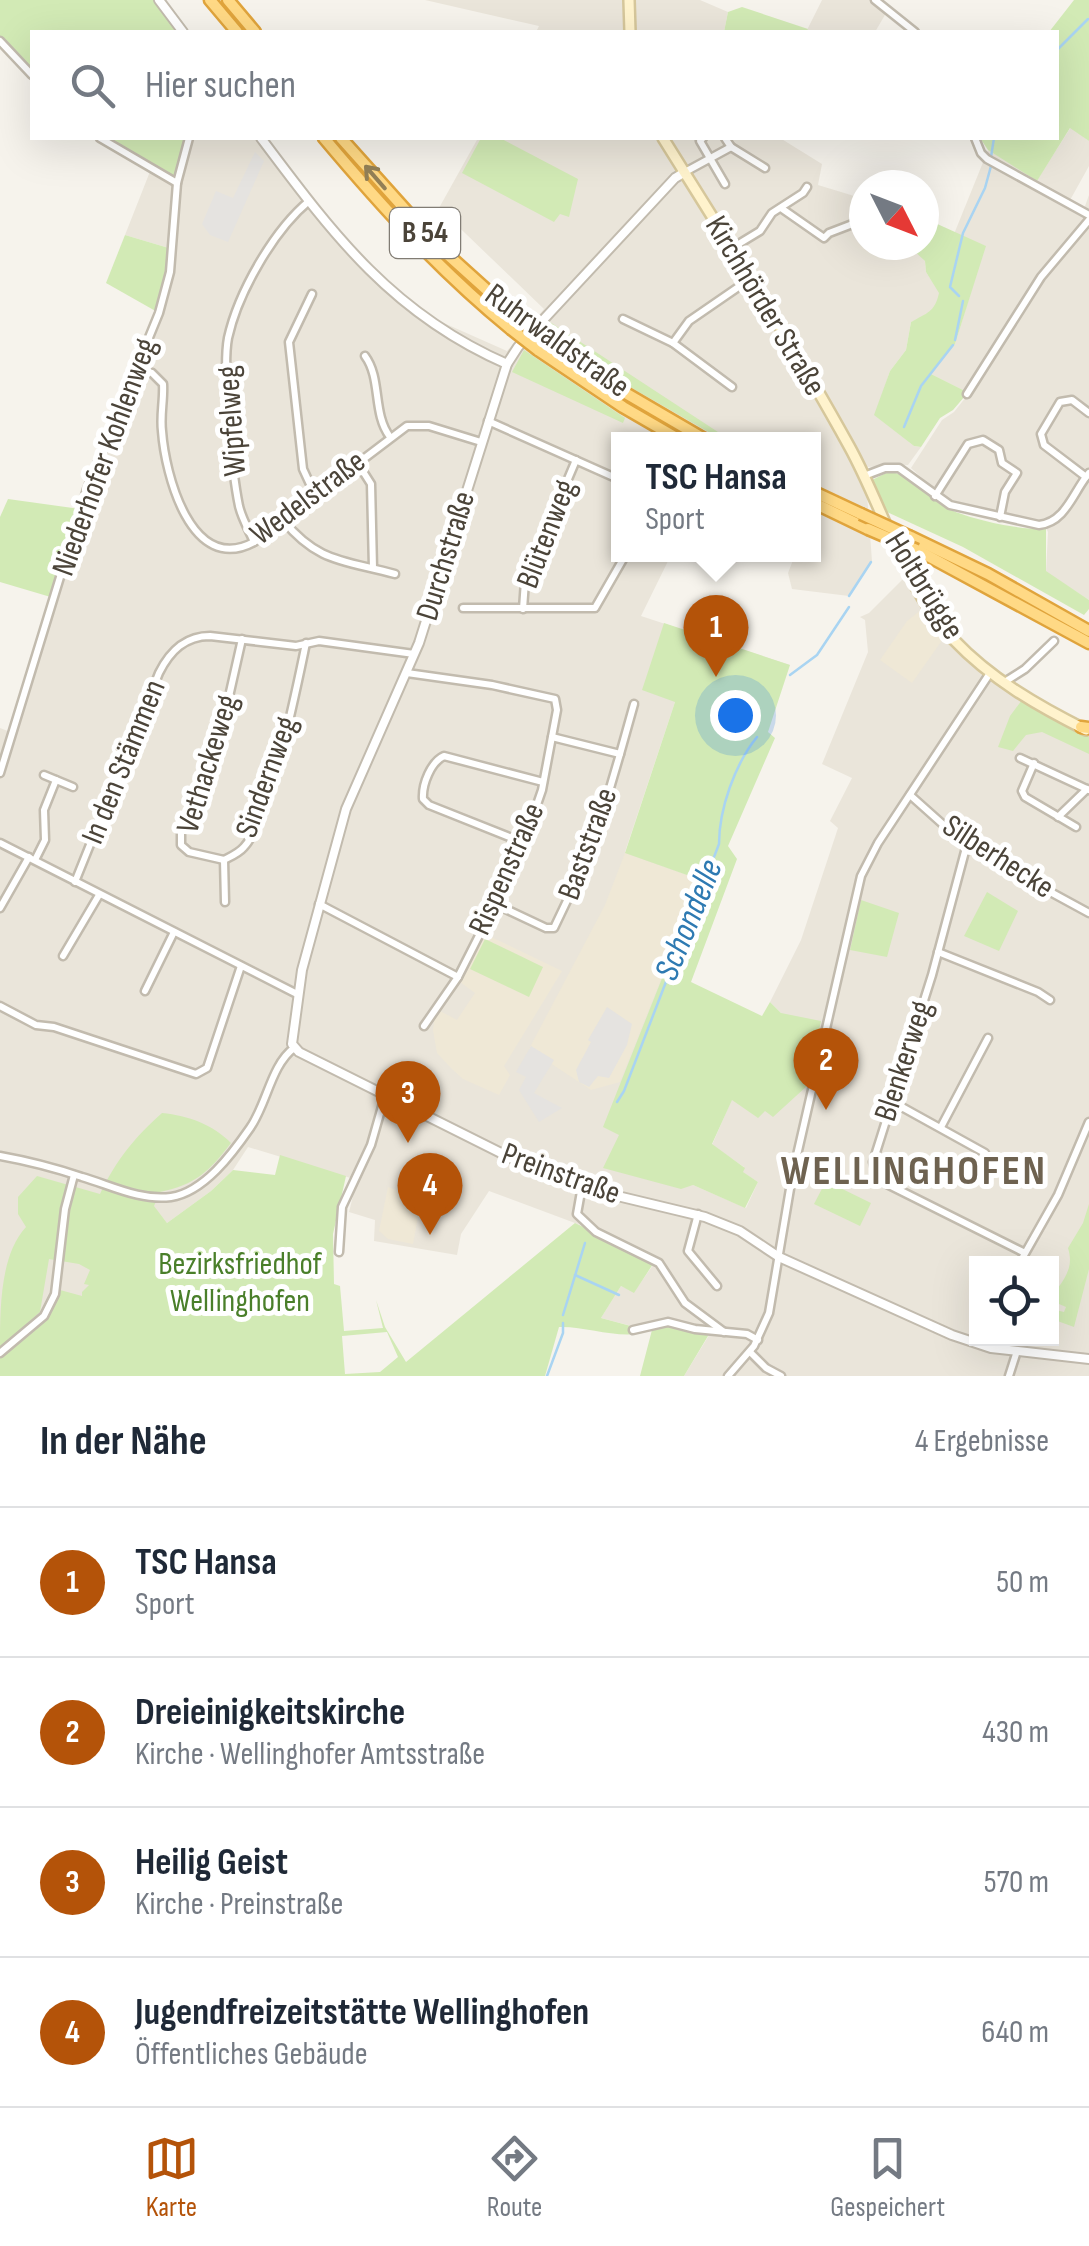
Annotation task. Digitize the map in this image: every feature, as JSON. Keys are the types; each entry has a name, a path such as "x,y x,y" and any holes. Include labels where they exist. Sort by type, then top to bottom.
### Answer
{"highway":[{"path":"210,0 235,30"},
{"path":"228,0 253,30"},
{"name":"Ruhrwaldstraße","path":"326,140 396,223 470,296 538,350 666,432"},
{"name":"Ruhrwaldstraße","path":"343,140 438,245 519,319 622,391 692,432"},
{"path":"821,495 988,574 1089,630"},
{"path":"821,506 918,550 1089,643"}],"main road":[{"path":"629,0 630,30"},
{"name":"Kirchhörder Straße","path":"664,140 816,388 864,476"},
{"name":"Holtbrügge","path":"864,476 910,574 955,642 1003,683 1086,729"}],"street":[{"path":"159,0 182,30"},
{"path":"874,0 912,30"},
{"path":"0,41 30,73"},
{"path":"103,140 177,184"},
{"name":"Niederhofer Kohlenweg","path":"0,772 87,489 159,312 170,272 177,184 188,140"},
{"path":"263,140 350,253 391,292 434,324 507,364"},
{"path":"701,140 726,184"},
{"path":"726,140 730,147 766,168"},
{"path":"967,394 1040,277 1089,218 987,159 977,140"},
{"path":"684,172 730,147"},
{"name":"Durchstraße","path":"297,994 355,783 414,654 507,364 518,347 684,172"},
{"path":"730,248 760,231 768,218 807,188"},
{"name":"Wipfelweg","path":"254,542 240,507 227,344 270,244 309,201"},
{"path":"780,208 824,238 849,225"},
{"path":"673,343 689,322 750,279"},
{"path":"312,294 289,342 303,470 314,494"},
{"path":"623,320 673,343 732,388"},
{"path":"365,356 373,373 381,420 390,436"},
{"name":"Wedelstraße","path":"138,370 152,373 164,384 162,436 177,500 186,520 196,532 222,547 235,549 254,542 407,426 420,424 481,442"},
{"path":"864,476 885,468 899,468 954,506 1039,525 1050,523 1062,514 1088,475 1044,445 1041,434 1060,402 1072,400 1089,413"},
{"path":"488,420 611,476"},
{"path":"935,496 968,444 983,440 999,450 1002,463 1017,473 1005,492 1000,517"},
{"name":"Blütenweg","path":"523,609 525,582 576,460"},
{"path":"357,462 371,484 373,568"},
{"path":"283,520 314,551 395,574"},
{"path":"463,608 595,608 621,562"},
{"name":"In den Stämmen","path":"75,882 166,660 180,644 199,636 296,646 318,641 414,654"},
{"name":"Vethackeweg","path":"224,860 189,852 182,844 181,831 222,732 242,639"},
{"path":"1003,683 1033,664 1054,642"},
{"name":"Sindernweg","path":"224,902 224,860 246,846 254,833 280,756 306,643"},
{"name":"Rispenstraße","path":"406,673 555,699 557,710 544,782 522,842 458,977 424,1026"},
{"path":"728,1376 758,1340 770,1313 792,1177 861,876 990,673"},
{"name":"Baststraße","path":"494,904 546,928 557,926 593,846 634,704"},
{"name":"Baststraße","path":"552,737 620,754"},
{"path":"522,842 429,805 422,790 436,761 444,756 544,782"},
{"path":"1020,758 1088,789 1058,817"},
{"path":"1034,763 1022,791 1025,798 1076,827"},
{"path":"44,775 73,787"},
{"path":"0,908 45,840 44,810 56,780"},
{"name":"Silberhecke","path":"910,795 967,844 1089,913"},
{"path":"0,843 297,994 294,1048 283,1058 251,1127 205,1180 173,1197 145,1196 0,1156"},
{"name":"Blenkerweg","path":"967,844 938,952 874,1153 874,1168 880,1179 1024,1252"},
{"path":"63,956 100,894"},
{"path":"319,904 458,977"},
{"path":"145,991 174,932"},
{"path":"938,952 1050,1000"},
{"path":"0,1006 36,1025 54,1027 161,1064 202,1073 207,1068 240,966"},
{"path":"941,1127 988,1038"},
{"name":"Preinstraße","path":"294,1048 508,1158 582,1186 698,1214 740,1231 779,1257 952,1334 969,1338"},
{"path":"339,1252 342,1207 369,1150 386,1096"},
{"path":"891,1100 985,1154"},
{"path":"1022,1256 1058,1196 1089,1122"},
{"path":"0,1353 44,1316 55,1294 65,1209 74,1174"},
{"path":"582,1186 577,1214 581,1221 660,1262 685,1302 724,1332"},
{"path":"698,1214 688,1251 717,1286"},
{"path":"633,1330 668,1322 747,1334 758,1340"},
{"name":"Preinstraße","path":"1001,1346 1089,1359"},
{"path":"1009,1376 1017,1351"},
{"path":"750,1352 781,1376"}],"shaded area":[{"path":"425,0 700,0 728,12 724,30 537,30 539,26"},
{"path":"822,0 880,0 889,8 876,30 807,30"},
{"path":"1071,127 1089,141 1089,166 1069,202 1084,209 1089,195 1089,600 1046,572 1048,532 1043,521 945,499 911,468 942,420 966,397 963,390 931,374 955,344 985,246 954,234 988,150 1037,180"},
{"path":"187,140 263,140 350,253 437,320 507,351 544,309 439,208 477,140 783,140 822,164 818,185 849,194 849,260 924,260 926,272 940,293 937,306 911,322 906,350 890,371 875,415 914,446 921,447 908,465 865,467 872,561 849,596 792,589 788,573 792,562 821,562 821,432 611,432 611,562 668,562 641,616 790,665 675,702 625,852 701,880 604,1127 620,1134 683,1186 693,1185 746,1208 758,1182 712,1145 732,1099 757,1117 781,1013 770,1002 801,940 838,828 830,821 852,778 822,764 868,652 865,620 860,617 905,577 951,644 992,679 1089,737 1089,1376 684,1376 711,1332 643,1329 601,1318 621,1286 634,1292 653,1265 643,1255 591,1229 489,1191 461,1234 457,1255 374,1241 375,1220 349,1212 357,1180 248,1147 233,1170 211,1191 167,1223 154,1207 83,1296 0,1376 0,728 13,733 80,509 159,313 172,249 125,235 151,169"},
{"path":"255,152 264,161 228,242 210,235 202,224 216,191 233,198"},
{"path":"922,609 943,639 912,683 880,660 907,621"},
{"path":"625,853 701,880 620,1082 591,1090 529,1049 605,905"},
{"path":"485,934 562,971 504,1066 510,1075 499,1095 463,1079 451,1068 437,1053 433,1030 440,1011 457,1020 475,993 460,982"},
{"path":"607,1007 632,1024 627,1045 609,1078 598,1076 589,1087 579,1082 576,1070"},
{"path":"531,1046 554,1060 534,1093 562,1108 539,1122 519,1090 526,1077 516,1072"},
{"path":"412,1175 429,1184 421,1201 413,1244 388,1239 379,1231 388,1187 401,1192"}],"green space":[{"path":"0,0 159,0 182,30 30,30 30,73 0,41"},
{"path":"1074,0 1089,0 1089,141 1070,128 1037,181 988,150 981,140 1059,140 1059,30 1051,30"},
{"path":"742,7 808,29 724,30 728,12"},
{"path":"103,140 188,140 177,183"},
{"path":"480,140 504,140 578,179 569,217 560,214 554,222 462,173"},
{"path":"939,225 986,246 955,344 931,374 963,390 965,396 940,418 921,447 914,446 874,415 890,371 906,350 911,322 933,308 939,293 926,272 925,261 939,260"},
{"path":"125,235 172,249 159,313 106,283"},
{"path":"550,322 718,432 709,432 618,380 544,328"},
{"path":"524,350 625,418 623,423 512,372"},
{"path":"888,472 904,476 943,506 964,515 1008,526 1046,529 1046,571 1089,600 1089,609 1084,615 963,547 887,512 872,480"},
{"path":"8,499 80,509 54,598 0,582 0,517"},
{"path":"664,623 790,665 768,732 775,738 728,846 737,859 691,982 762,1016 770,1002 781,1013 821,1021 807,1086 773,1117 765,1111 758,1118 732,1100 712,1144 758,1182 745,1208 693,1185 681,1189 603,1168 619,1135 603,1127 701,880 625,853 675,702 642,690"},
{"path":"1022,700 1089,737 1089,754 1042,732 1026,735 1013,751 998,747 1010,716"},
{"path":"987,892 1018,911 999,951 964,936"},
{"path":"861,900 899,913 887,957 850,950"},
{"path":"485,939 543,967 529,997 470,969"},
{"name":"Bezirksfriedhof Wellinghofen","path":"162,1113 200,1122 231,1143 201,1175 160,1192 154,1206 167,1223 233,1170 275,1175 280,1155 346,1176 333,1234 334,1284 340,1286 344,1331 383,1328 376,1300 385,1327 406,1362 575,1223 643,1255 653,1264 634,1293 621,1286 601,1318 642,1329 667,1323 711,1331 684,1376 640,1376 652,1330 618,1334 559,1327 545,1376 0,1376 0,1357 44,1321 60,1290 82,1296 89,1285 84,1284 90,1270 49,1259 40,1312 0,1348 6,1267 26,1227 18,1214 18,1197 37,1176 100,1194 135,1140","holes":["387,1332 398,1357 380,1372 345,1374 342,1336"]},
{"path":"826,1181 871,1203 860,1226 814,1204"},
{"path":"1089,1204 1089,1269 1074,1327 1059,1322 1059,1311 1064,1312 1066,1307 1059,1304 1059,1286 1070,1264 1068,1248"}],"waterway":[{"name":"Schondelle","path":"1059,48 1088,19"},
{"name":"Schondelle","path":"991,157 994,140"},
{"name":"Schondelle","path":"959,296 950,287 963,233 991,166"},
{"name":"Schondelle","path":"955,340 963,301"},
{"name":"Schondelle","path":"904,427 921,386 953,345"},
{"name":"Schondelle","path":"849,596 871,562"},
{"name":"Schondelle","path":"790,675 817,655 849,607"},
{"name":"Schondelle","path":"617,1102 719,844 730,788 757,737"},
{"path":"563,1315 585,1243"},
{"path":"575,1275 619,1295"},
{"path":"547,1376 563,1323"}],"place":[{"name":"TSC Hansa","path":"716,677"},
{"name":"Dreieinigkeitskirche","path":"826,1110"},
{"name":"Heilig Geist","path":"408,1143"},
{"name":"Jugendfreizeitstätte Wellinghofen","path":"430,1235"}],"district":[{"name":"WELLINGHOFEN","path":"914,1171"}]}
